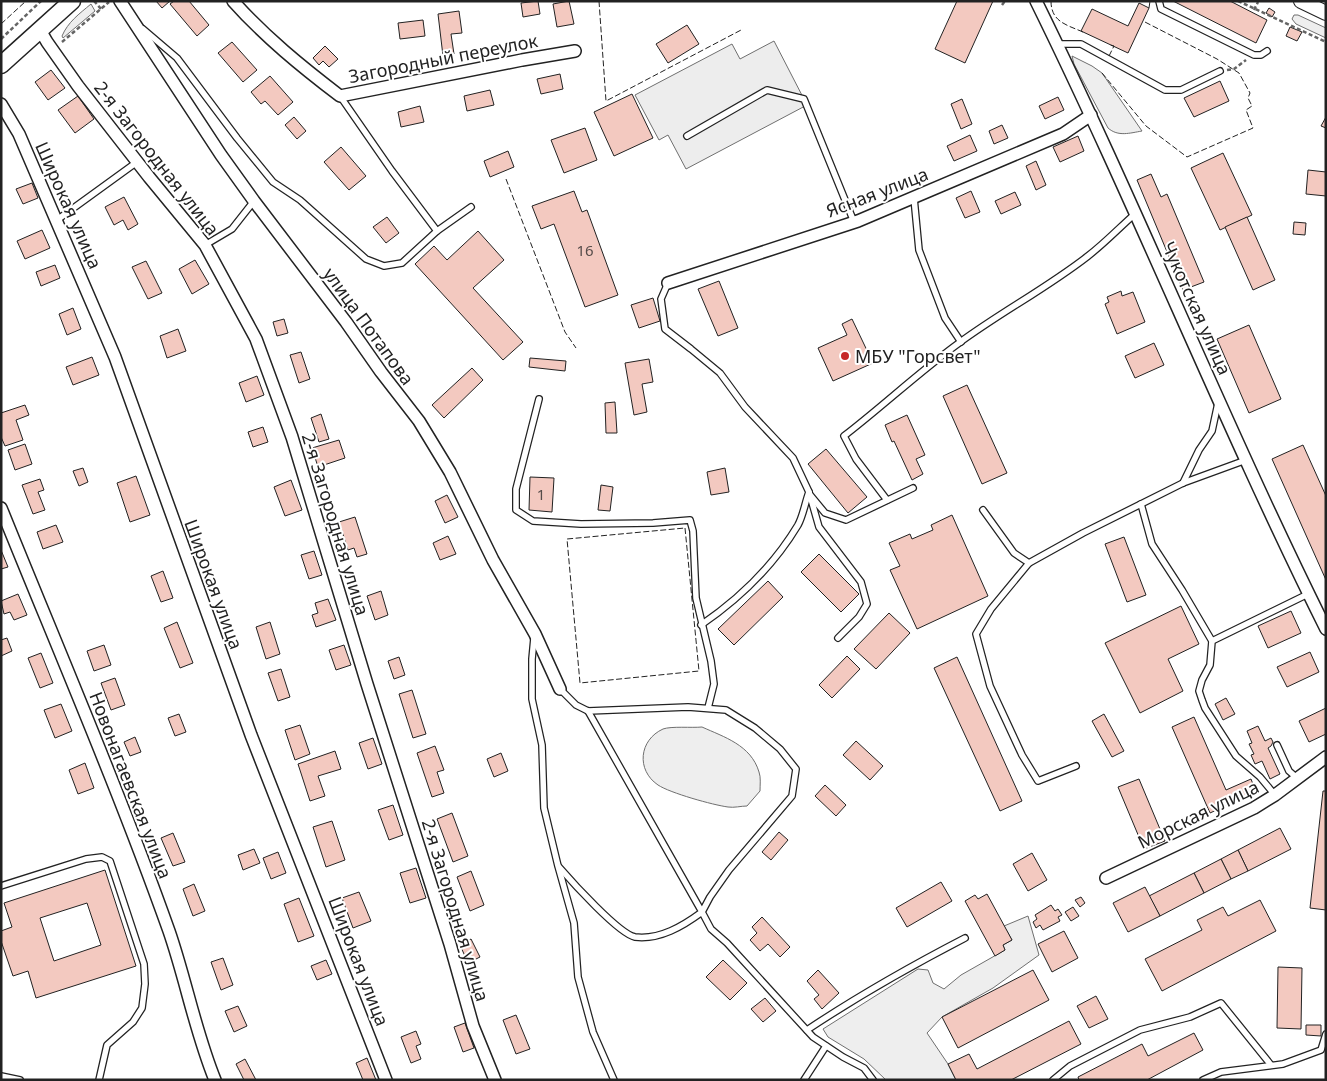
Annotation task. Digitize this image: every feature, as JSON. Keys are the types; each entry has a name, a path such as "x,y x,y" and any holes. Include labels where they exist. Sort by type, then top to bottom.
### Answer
{"main road":[{"path":"1,65 43,36 72,1"}],"street":[{"name":"Загородный переулок","path":"233,1 250,20 304,68 340,96 575,51"},
{"name":"Чукотская улица","path":"1036,1 1091,115 1246,460 1326,629"},
{"path":"1301,1 1326,13"},
{"name":"улица Потапова","path":"118,2 135,22 210,138 254,201 419,421 450,472 493,560 535,634 560,689"},
{"name":"2-я Загородная улица","path":"43,36 78,86 205,245 256,338 292,437 367,684 450,944 473,1026 495,1080"},
{"name":"Широкая улица","path":"1,104 19,134 116,357 251,735 386,1080"},
{"name":"Ясная улица","path":"668,283 854,222 1063,134 1091,115"},
{"name":"Новонагаевская улица","path":"1,508 124,810 176,953 201,1042 215,1080"},
{"name":"Морская улица","path":"1106,878 1232,819 1275,795 1326,757"}],"lane":[{"path":"1159,1 1161,9 1252,54 1261,55 1268,51"},
{"path":"135,22 177,58 237,138 273,182 300,200 366,259 384,266 402,263 437,231 470,208"},
{"path":"1057,44 1081,44 1165,90 1182,90 1220,71"},
{"path":"687,136 767,90 804,99 854,222"},
{"path":"340,96 392,171 437,231"},
{"path":"57,220 138,162"},
{"path":"914,198 919,250 945,318 961,342"},
{"path":"205,245 232,229 254,201"},
{"path":"886,500 856,459 844,436 876,411 917,374 1088,256 1136,213"},
{"path":"668,283 660,299 665,329 720,373 745,407 793,458 809,492 819,528 861,582 867,604 859,617 838,638"},
{"path":"540,398 516,488 516,510 534,521 581,524 653,523 690,520 693,530 696,598 711,661 714,684 708,708"},
{"path":"1184,482 1212,431 1218,398"},
{"path":"1076,766 1038,781 1022,754 990,686 976,634 991,609 1028,563 1184,482 1246,460"},
{"path":"809,492 824,513 846,520 913,488"},
{"path":"701,625 727,607 767,568 798,524 809,492"},
{"path":"1141,504 1152,544 1182,590 1212,642 1210,665 1202,680 1199,691 1205,708 1236,756 1260,777 1275,795"},
{"path":"983,510 1014,553 1028,563"},
{"path":"1212,642 1308,594"},
{"path":"535,634 532,659 532,699 542,744 544,808 574,923 580,985 593,1032 614,1080"},
{"path":"558,866 608,918 634,937 653,936 682,927 702,912 729,870 792,796 796,769 780,750 755,728 726,710 688,707 588,711 576,705 560,689"},
{"path":"588,711 711,929 727,943 807,1030 826,1046 864,1068 873,1080"},
{"path":"1277,745 1290,771 1297,778"},
{"path":"1,886 86,859 102,857 110,861 144,964 145,984 142,1008 133,1022 107,1045 99,1080"},
{"path":"807,1030 917,963 965,938"},
{"path":"1053,1080 1070,1066 1140,1030 1190,1017 1221,1003 1271,1065"},
{"path":"1203,1080 1222,1072 1283,1064 1321,1050 1326,1034"},
{"path":"804,1080 826,1046"},
{"path":"1,1076 20,1080"}],"path":[{"path":"1,39 41,1"},
{"path":"94,1 102,10"},
{"path":"1002,5 1005,1"},
{"path":"1238,1 1326,42"},
{"path":"43,36 63,42 102,10 118,2"},
{"path":"1254,10 1258,2"},
{"path":"1220,71 1234,69 1252,54"}],"shaded area":[{"path":"91,4 95,11 63,38 64,31 71,22"},
{"path":"1294,15 1298,15 1326,28 1326,38 1296,24 1292,19"},
{"path":"774,41 807,105 686,169 668,135 659,140 635,95 732,44 740,59"},
{"path":"1072,56 1102,73 1142,131 1116,133 1108,128 1074,64"},
{"path":"702,727 736,743 750,755 755,763 760,776 760,791 747,806 728,807 681,795 658,785 646,771 643,756 649,740 655,734 667,728"},
{"path":"1028,916 1039,955 993,988 942,1017 927,1033 948,1064 956,1080 886,1080 864,1059 828,1037 823,1029 918,969 928,970 933,983 944,989 961,975 1005,950 1003,945 1012,940 1004,926"}],"building":[{"path":"156,1 170,1 162,8"},
{"path":"174,1 189,1 209,25 197,36 170,4"},
{"path":"538,1 540,14 523,17 521,3"},
{"path":"569,1 574,24 557,27 553,4"},
{"path":"957,1 993,1 965,63 935,49"},
{"path":"1173,1 1230,1 1267,20 1256,43"},
{"path":"1139,3 1149,8 1128,53 1081,31 1092,9 1128,26"},
{"path":"1269,8 1275,12 1272,17 1266,13"},
{"path":"459,11 462,33 451,34 454,54 443,56 438,14"},
{"path":"423,20 425,36 400,39 398,23"},
{"path":"687,25 699,44 668,63 656,44"},
{"path":"1290,27 1302,32 1297,41 1286,36"},
{"path":"232,42 257,70 243,82 218,53"},
{"path":"325,46 338,59 329,67 323,61 319,65 313,58"},
{"path":"51,70 65,88 48,100 35,82"},
{"path":"560,74 563,89 541,94 537,79"},
{"path":"270,76 293,102 278,115 265,101 261,104 251,92"},
{"path":"1220,81 1229,101 1194,117 1184,98"},
{"path":"490,90 494,105 467,111 464,96"},
{"path":"632,94 653,138 614,156 594,112"},
{"path":"78,96 94,119 75,133 58,110"},
{"path":"1058,97 1064,110 1045,119 1039,106"},
{"path":"962,99 972,124 961,129 951,104"},
{"path":"420,106 424,122 401,127 398,112"},
{"path":"294,117 306,131 297,139 285,125"},
{"path":"1326,117 1326,128 1321,126"},
{"path":"1002,125 1008,138 994,144 989,131"},
{"path":"585,128 597,160 564,173 551,140"},
{"path":"970,135 977,151 954,161 947,146"},
{"path":"1078,136 1084,151 1060,162 1053,147"},
{"path":"341,147 366,176 349,190 324,162"},
{"path":"508,151 514,167 490,177 484,161"},
{"path":"1223,153 1252,215 1220,230 1191,168"},
{"path":"1036,161 1046,185 1036,190 1026,166"},
{"path":"1308,170 1326,172 1326,196 1306,194"},
{"path":"1151,174 1161,197 1167,194 1204,282 1183,290 1137,180"},
{"path":"32,183 38,198 23,204 16,189"},
{"path":"574,191 582,212 587,210 618,295 585,307 554,224 541,229 532,206"},
{"path":"971,191 980,212 965,218 956,198"},
{"path":"1015,192 1021,205 1001,214 995,201"},
{"path":"124,197 138,224 128,230 123,220 114,225 105,207"},
{"path":"387,217 399,233 386,243 373,227"},
{"path":"1247,217 1275,280 1253,290 1225,227"},
{"path":"1294,222 1306,223 1305,235 1293,234"},
{"path":"42,230 50,248 25,259 17,241"},
{"path":"478,231 504,260 473,288 523,342 503,360 415,264 434,246 447,260"},
{"path":"195,260 209,284 192,294 179,269"},
{"path":"146,261 162,293 148,299 132,267"},
{"path":"55,265 60,278 41,286 36,272"},
{"path":"719,281 738,328 718,336 698,289"},
{"path":"1121,291 1122,296 1133,292 1145,322 1117,334 1105,304 1109,302 1107,297"},
{"path":"653,298 660,321 639,328 631,305"},
{"path":"73,308 81,329 67,335 59,314"},
{"path":"284,319 288,333 277,336 273,322"},
{"name":"МБУ \"Горсвет\"","path":"852,319 873,363 833,381 818,348 847,335 842,324"},
{"path":"1249,325 1281,399 1249,413 1217,339"},
{"path":"178,329 186,351 167,358 160,336"},
{"path":"1154,343 1164,365 1135,378 1125,356"},
{"path":"301,352 310,379 299,383 290,355"},
{"path":"92,357 99,375 73,385 66,367"},
{"path":"530,358 566,361 565,371 529,367"},
{"path":"649,359 653,382 642,384 647,412 634,415 625,363"},
{"path":"472,368 483,380 444,418 432,405"},
{"path":"257,376 264,395 246,402 239,383"},
{"path":"967,385 1007,473 982,484 943,396"},
{"path":"615,402 617,433 606,433 605,403"},
{"path":"25,405 29,415 16,420 23,440 5,446 1,437 1,413"},
{"path":"321,414 329,439 319,442 311,418"},
{"path":"907,415 925,455 916,459 923,474 912,480 885,425"},
{"path":"263,427 268,442 253,447 248,432"},
{"path":"339,440 345,458 318,467 312,448"},
{"path":"25,444 32,464 15,470 8,450"},
{"path":"1303,445 1326,496 1326,580 1272,459"},
{"path":"826,449 867,497 848,513 808,464"},
{"path":"83,468 88,482 79,486 73,471"},
{"path":"725,468 729,492 711,495 707,472"},
{"path":"136,476 150,515 130,522 117,483"},
{"path":"530,477 554,478 552,512 529,510"},
{"path":"40,479 44,490 38,492 45,510 33,514 22,485"},
{"path":"291,480 302,510 285,516 274,487"},
{"path":"601,485 613,487 610,511 598,510"},
{"path":"447,495 458,517 445,523 435,501"},
{"path":"952,515 988,596 917,629 890,570 900,566 889,543 910,534 912,539 933,530 931,525"},
{"path":"355,517 367,554 357,557 354,548 348,550 339,522"},
{"path":"56,525 63,542 43,549 37,532"},
{"path":"448,536 456,554 440,560 433,543"},
{"path":"1124,537 1146,595 1127,602 1105,544"},
{"path":"1,550 8,567 1,569"},
{"path":"314,551 322,575 309,579 301,555"},
{"path":"819,554 859,594 841,612 801,572"},
{"path":"163,571 173,598 161,602 151,576"},
{"path":"768,581 783,597 734,645 718,629"},
{"path":"381,591 388,615 375,620 367,596"},
{"path":"18,594 27,615 14,620 10,612 4,614 1,601"},
{"path":"328,599 336,620 316,627 312,615 318,613 315,603"},
{"path":"1181,606 1199,644 1168,659 1183,691 1140,713 1105,643"},
{"path":"1291,611 1301,633 1268,648 1258,626"},
{"path":"889,613 910,633 876,669 854,649"},
{"path":"177,622 193,663 180,668 164,628"},
{"path":"270,622 280,654 266,659 256,627"},
{"path":"7,638 12,651 1,656 1,640"},
{"path":"104,645 111,665 94,671 87,651"},
{"path":"344,645 351,665 336,670 329,650"},
{"path":"1310,652 1319,672 1287,687 1277,667"},
{"path":"41,653 53,683 40,688 28,658"},
{"path":"847,656 860,669 832,698 819,685"},
{"path":"399,657 405,675 394,679 388,661"},
{"path":"957,657 1022,801 1000,811 934,668"},
{"path":"281,669 290,697 278,701 268,673"},
{"path":"115,678 125,705 111,710 101,683"},
{"path":"412,690 426,734 413,738 399,694"},
{"path":"1226,698 1235,714 1223,720 1215,704"},
{"path":"61,704 72,731 55,738 44,710"},
{"path":"1326,708 1326,734 1309,742 1299,721"},
{"path":"179,714 186,732 175,736 168,718"},
{"path":"1104,714 1124,751 1112,757 1092,721"},
{"path":"1194,717 1226,790 1251,779 1256,792 1210,813 1172,727"},
{"path":"300,725 310,754 295,760 285,730"},
{"path":"1258,726 1265,741 1271,738 1273,742 1268,748 1280,774 1270,779 1262,761 1255,764 1251,755 1254,754 1249,744 1252,743 1247,731"},
{"path":"135,737 141,752 130,756 124,742"},
{"path":"373,738 382,764 368,769 359,743"},
{"path":"856,741 883,766 870,780 843,755"},
{"path":"435,746 444,770 437,772 444,793 432,797 417,753"},
{"path":"335,751 341,769 318,776 325,796 310,801 298,764"},
{"path":"501,753 508,771 494,777 487,759"},
{"path":"85,763 94,788 78,794 69,770"},
{"path":"1139,779 1165,841 1144,849 1118,787"},
{"path":"825,785 846,805 836,816 815,796"},
{"path":"1323,791 1326,791 1326,910 1310,908"},
{"path":"393,805 403,835 389,840 378,810"},
{"path":"452,813 468,856 453,862 437,819"},
{"path":"332,821 345,860 326,867 313,827"},
{"path":"1280,828 1291,849 1248,871 1238,850"},
{"path":"779,832 788,840 771,860 762,852"},
{"path":"173,833 185,862 173,866 161,838"},
{"path":"254,849 260,863 243,870 238,855"},
{"path":"1238,850 1248,871 1231,879 1221,859"},
{"path":"278,852 286,873 271,879 263,858"},
{"path":"1032,853 1047,880 1028,891 1013,864"},
{"path":"1221,859 1231,879 1204,893 1194,873"},
{"path":"416,868 426,898 410,903 400,873"},
{"path":"105,870 136,966 36,998 28,971 13,976 1,941 1,931 12,927 4,903","holes":["87,903 101,945 54,961 40,918"]},
{"path":"471,871 484,905 470,911 457,877"},
{"path":"1194,873 1204,893 1160,916 1149,896"},
{"path":"941,882 952,901 907,927 896,908"},
{"path":"194,884 205,911 193,916 183,889"},
{"path":"1145,887 1160,916 1128,932 1113,903"},
{"path":"359,892 371,921 353,928 342,898"},
{"path":"987,894 1012,940 1003,945 1005,950 995,956 965,901 975,895 978,899"},
{"path":"1081,897 1085,903 1080,907 1075,900"},
{"path":"299,898 314,936 298,942 284,904"},
{"path":"1260,900 1276,931 1162,991 1145,959 1202,930 1197,920 1223,907 1228,916"},
{"path":"1051,905 1055,911 1058,909 1062,915 1058,917 1060,921 1043,930 1040,925 1036,928 1033,922 1037,919 1035,915"},
{"path":"1073,907 1079,916 1071,921 1065,912"},
{"path":"762,917 790,947 780,957 768,944 760,951 750,940 757,933 752,927"},
{"path":"1064,931 1078,958 1052,972 1038,944"},
{"path":"471,939 480,957 468,963 460,945"},
{"path":"223,958 233,985 221,990 211,962"},
{"path":"326,960 332,974 317,980 311,966"},
{"path":"723,960 747,983 730,1000 706,977"},
{"path":"1278,967 1302,968 1301,1029 1277,1028"},
{"path":"818,970 839,993 822,1009 814,999 819,995 807,981"},
{"path":"1033,970 1049,1000 958,1048 942,1017"},
{"path":"1096,996 1108,1019 1089,1028 1077,1006"},
{"path":"765,998 776,1011 763,1022 751,1009"},
{"path":"238,1006 247,1026 234,1032 225,1011"},
{"path":"516,1015 530,1049 516,1054 503,1020"},
{"path":"1069,1021 1081,1044 1011,1080 956,1080 948,1064 969,1054 977,1069"},
{"path":"465,1023 474,1048 463,1052 454,1027"},
{"path":"1306,1025 1321,1025 1321,1036 1306,1035"},
{"path":"416,1031 421,1044 416,1046 421,1059 411,1063 401,1037"},
{"path":"1194,1033 1203,1050 1147,1080 1079,1080 1078,1077 1142,1044 1148,1056"},
{"path":"367,1058 376,1080 363,1080 356,1063"},
{"path":"245,1059 256,1080 244,1080 236,1064"}],"fence":[{"path":"1,24 26,1"},
{"path":"599,1 606,101 743,29"},
{"path":"1051,1 1054,14 1061,22 1083,32"},
{"path":"1149,8 1150,1"},
{"path":"1102,73 1146,126 1187,157 1253,128 1246,110 1252,106 1248,98 1250,93 1239,73 1217,59 1143,21"},
{"path":"1109,56 1114,46 1110,45"},
{"path":"506,179 565,332 576,348"},
{"path":"685,528 699,671 580,683 567,539 685,528"}],"place":[{"name":"МБУ \"Горсвет\"","path":"845,356"}]}
